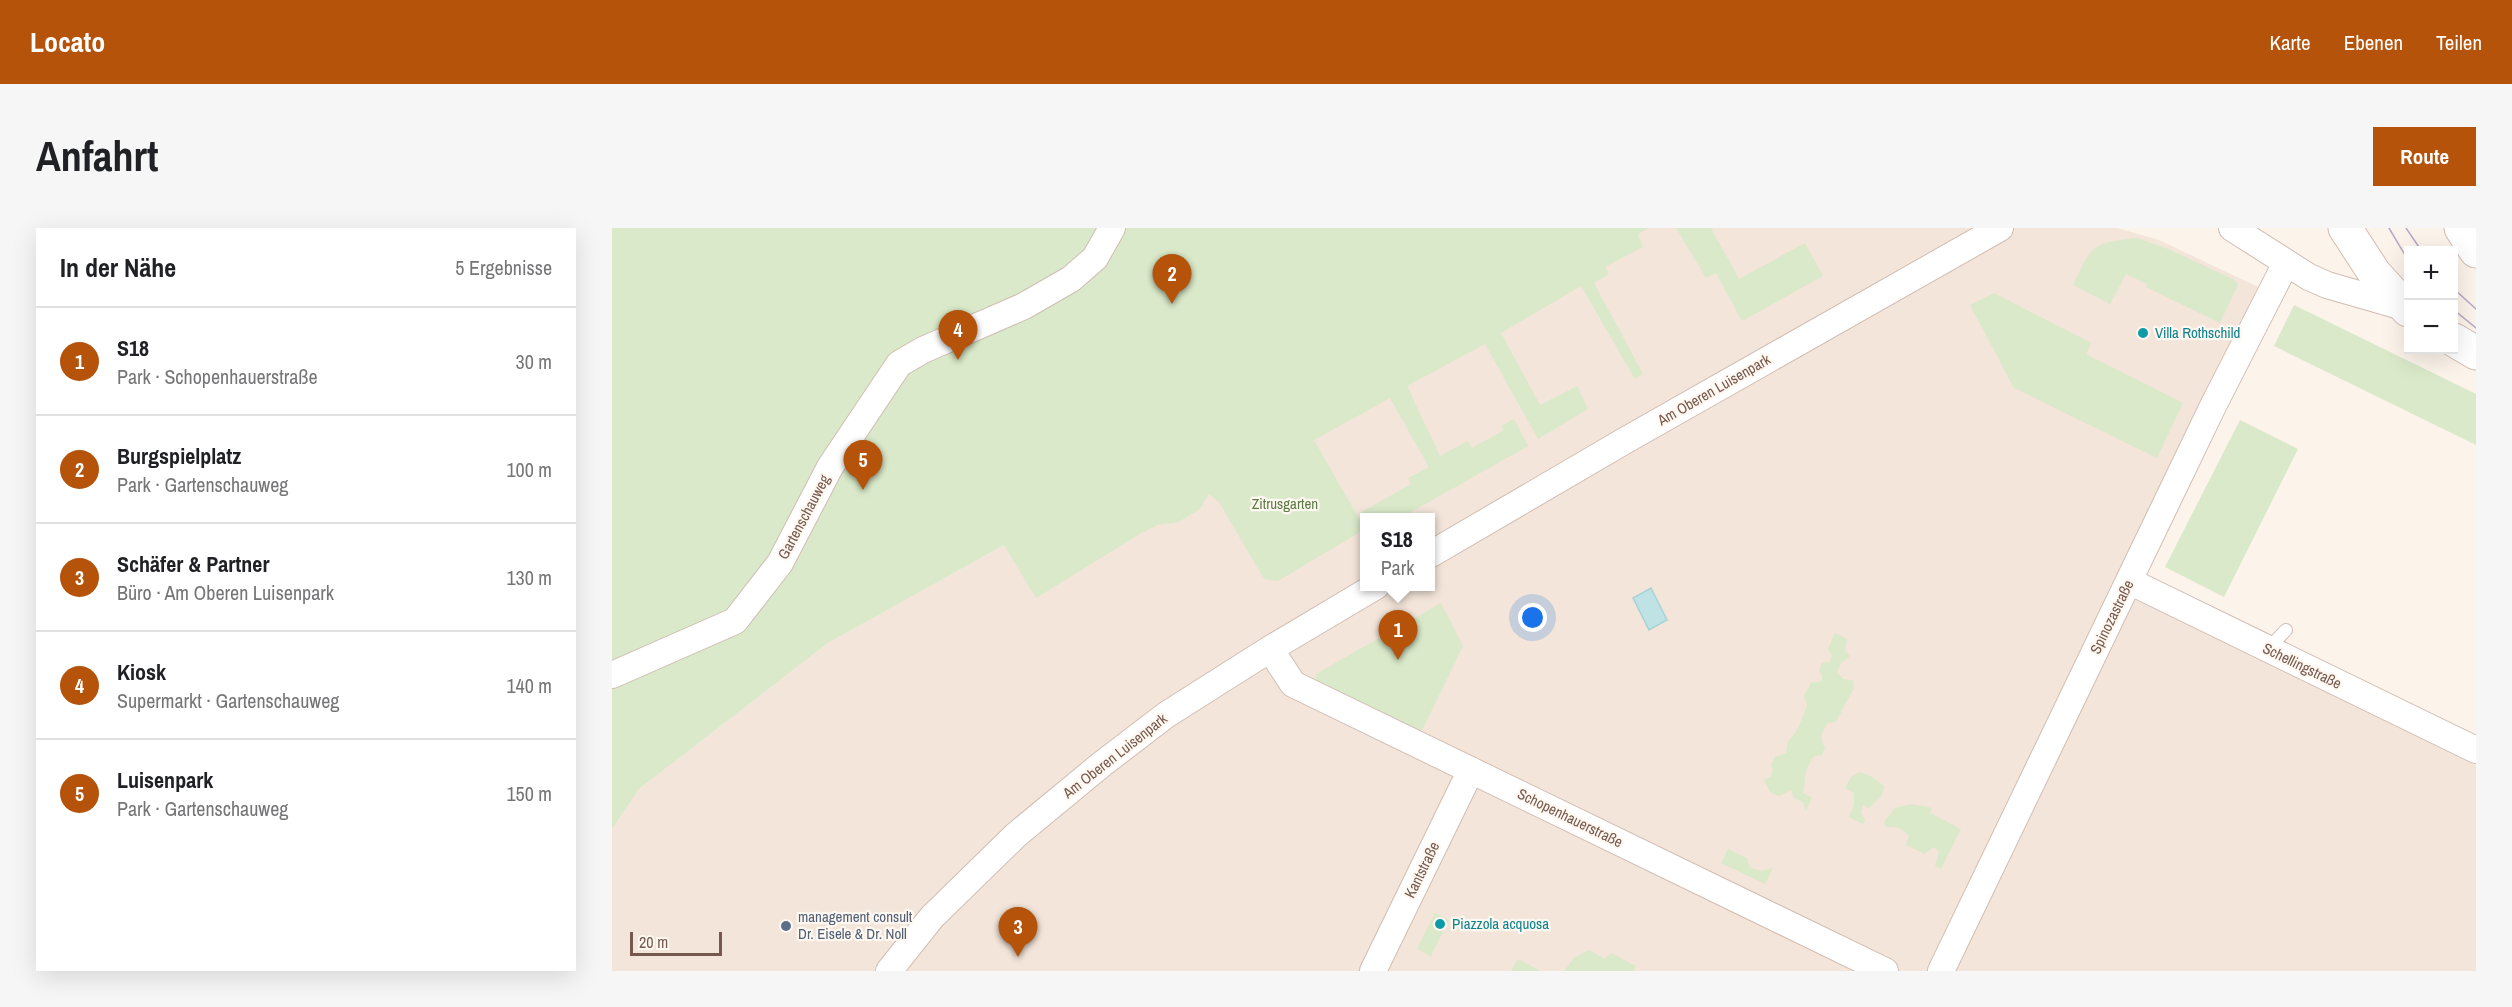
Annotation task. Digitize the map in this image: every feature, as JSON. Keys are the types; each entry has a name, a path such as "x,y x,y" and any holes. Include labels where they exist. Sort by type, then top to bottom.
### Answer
{"main road":[{"path":"2345,228 2375,274 2404,305"},
{"path":"2461,228 2476,250"},
{"path":"2458,342 2476,353"}],"street":[{"name":"Gartenschauweg","path":"612,675 735,621 780,563 830,467 899,364 922,350 1024,306 1071,279 1095,258 1112,228"},
{"name":"Am Oberen Luisenpark","path":"1435,552 1626,440 2000,228"},
{"path":"2232,228 2286,263 2327,285 2404,308"},
{"name":"Spinozastraße","path":"1941,971 2231,369 2286,263"},
{"name":"Schellingstraße","path":"2129,581 2476,750"},
{"name":"Am Oberen Luisenpark","path":"889,971 932,917 1016,835 1166,715 1269,649 1368,591"},
{"name":"Schopenhauerstraße","path":"1269,649 1293,684 1885,971"},
{"name":"Kantstraße","path":"1373,971 1471,770"}],"lane":[{"path":"2268,649 2286,630"}],"shaded area":[{"path":"1610,228 2117,228 2159,240 2258,287 2115,588 2476,765 2476,971 612,971 612,829 639,789 828,643 1004,545 1290,419"}],"green space":[{"name":"Zitrusgarten","path":"612,228 1649,228 1638,234 1643,247 1605,267 1609,274 1594,283 1643,374 1635,379 1581,286 1501,333 1540,405 1577,386 1588,409 1538,439 1485,344 1407,386 1440,456 1468,441 1472,448 1504,430 1501,426 1514,419 1528,446 1409,513 1360,513 1411,484 1408,478 1429,467 1390,398 1314,440 1360,520 1360,532 1278,581 1264,579 1219,502 1209,494 1199,510 1178,522 1157,525 1138,535 1036,598 1004,545 828,643 639,789 612,829"},
{"path":"1676,228 1711,228 1739,279 1805,243 1823,276 1742,321 1716,273 1706,278"},
{"path":"2137,238 2168,249 2233,279 2238,284 2220,323 2146,287 2147,284 2126,274 2110,304 2073,285 2085,261 2095,248 2111,242"},
{"path":"1994,293 2091,343 2086,354 2183,403 2157,458 2014,388 1970,305"},
{"path":"2294,305 2476,394 2476,445 2274,346"},
{"path":"2240,420 2298,449 2224,597 2165,567"},
{"path":"1441,603 1463,646 1421,732 1316,683 1316,674"},
{"path":"1835,633 1847,639 1845,651 1850,656 1841,663 1837,672 1843,679 1853,680 1854,688 1836,722 1828,723 1824,729 1821,738 1825,748 1822,755 1814,756 1808,767 1803,793 1812,798 1806,811 1803,802 1794,798 1791,790 1779,796 1770,792 1764,780 1771,776 1773,770 1771,765 1775,757 1786,753 1788,741 1797,729 1807,706 1804,696 1811,683 1822,681 1819,671 1822,663 1830,662 1832,655 1828,649"},
{"path":"1859,772 1870,776 1884,786 1882,795 1869,808 1863,805 1861,813 1865,819 1863,824 1849,817 1854,805 1854,793 1845,788 1851,777"},
{"path":"1911,804 1932,808 1930,813 1961,829 1941,869 1935,866 1939,851 1933,847 1925,854 1906,845 1909,836 1902,830 1887,827 1884,822 1895,808"},
{"path":"1728,849 1747,858 1750,868 1762,871 1773,868 1765,884 1721,863"},
{"path":"1435,913 1449,920 1431,956 1417,949"},
{"path":"1589,950 1605,959 1611,953 1636,966 1633,971 1564,971 1575,957"},
{"path":"1518,959 1539,970 1511,971"}],"water":[{"path":"1651,588 1667,620 1649,630 1633,598"}],"tram line":[{"path":"2389,228 2404,253"},
{"path":"2406,228 2418,246"},
{"path":"2458,293 2476,309"},
{"path":"2458,313 2476,328"}],"place":[{"name":"Burgspielplatz","path":"1172,304"},
{"name":"Villa Rothschild","path":"2143,333"},
{"name":"Kiosk","path":"958,360"},
{"name":"Luisenpark","path":"863,490"},
{"name":"S18","path":"1398,660"},
{"name":"Piazzola acquosa","path":"1440,924"},
{"name":"management consult Dr. Eisele & Dr. Noll","path":"786,926"},
{"name":"Schäfer & Partner","path":"1018,957"}]}
